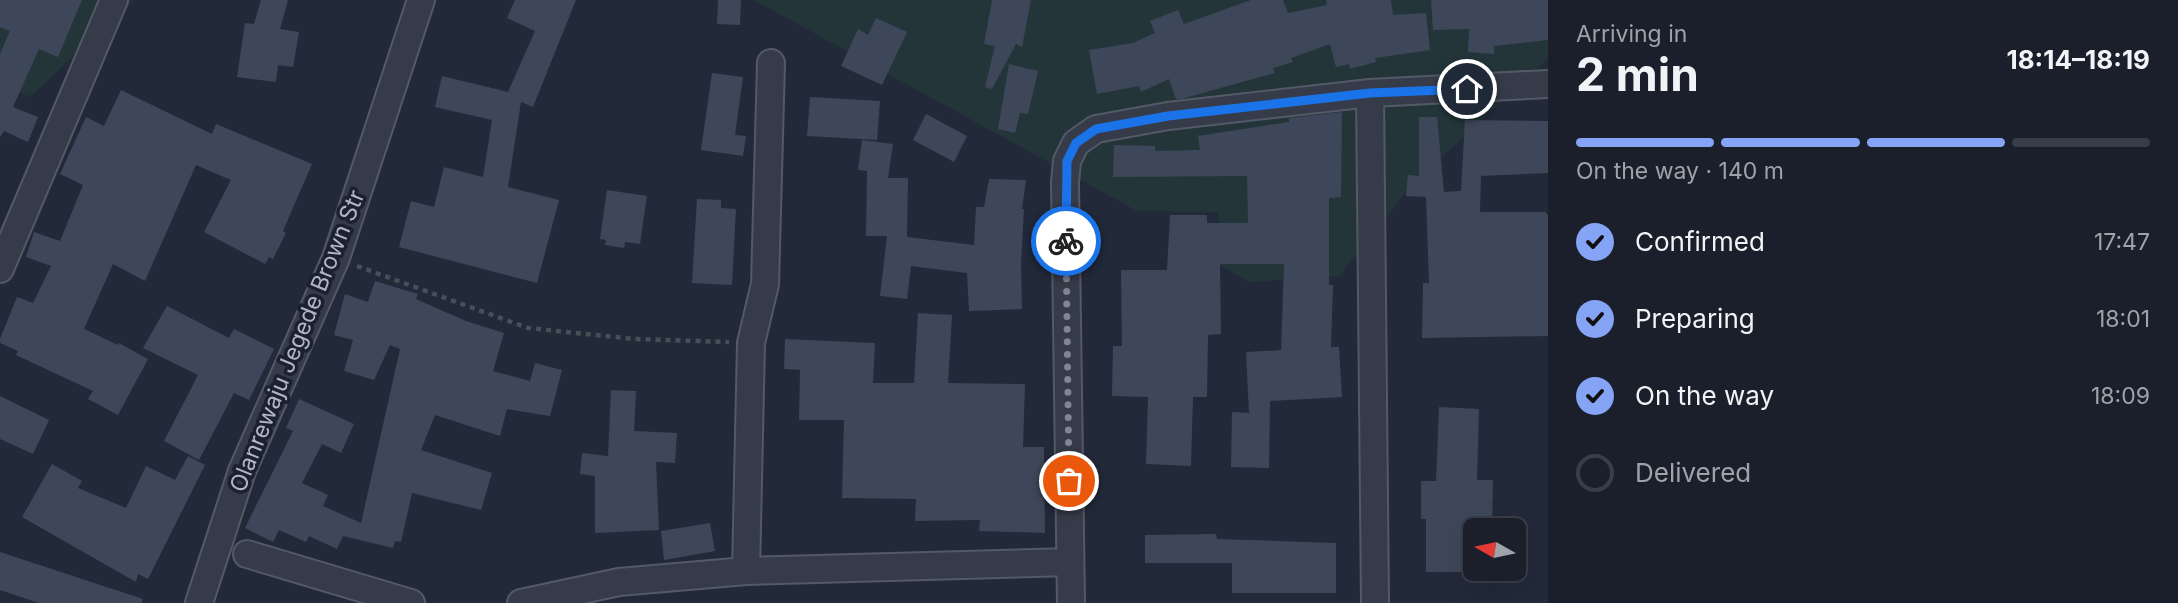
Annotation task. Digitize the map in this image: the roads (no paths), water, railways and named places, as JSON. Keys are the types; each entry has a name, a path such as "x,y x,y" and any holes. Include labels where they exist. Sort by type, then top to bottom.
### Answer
{"street":[{"path":"0,269 114,0"},
{"name":"Olanrewaju Jegede Brown Str","path":"199,603 242,471 336,258 421,0"},
{"path":"746,570 751,343 765,284 771,63"},
{"path":"1071,603 1065,182 1067,161 1076,143 1096,129 1168,116 1370,93 1548,84"},
{"path":"1370,93 1375,603"},
{"path":"247,554 411,603"},
{"path":"521,603 619,582 746,570 1070,562"}]}
